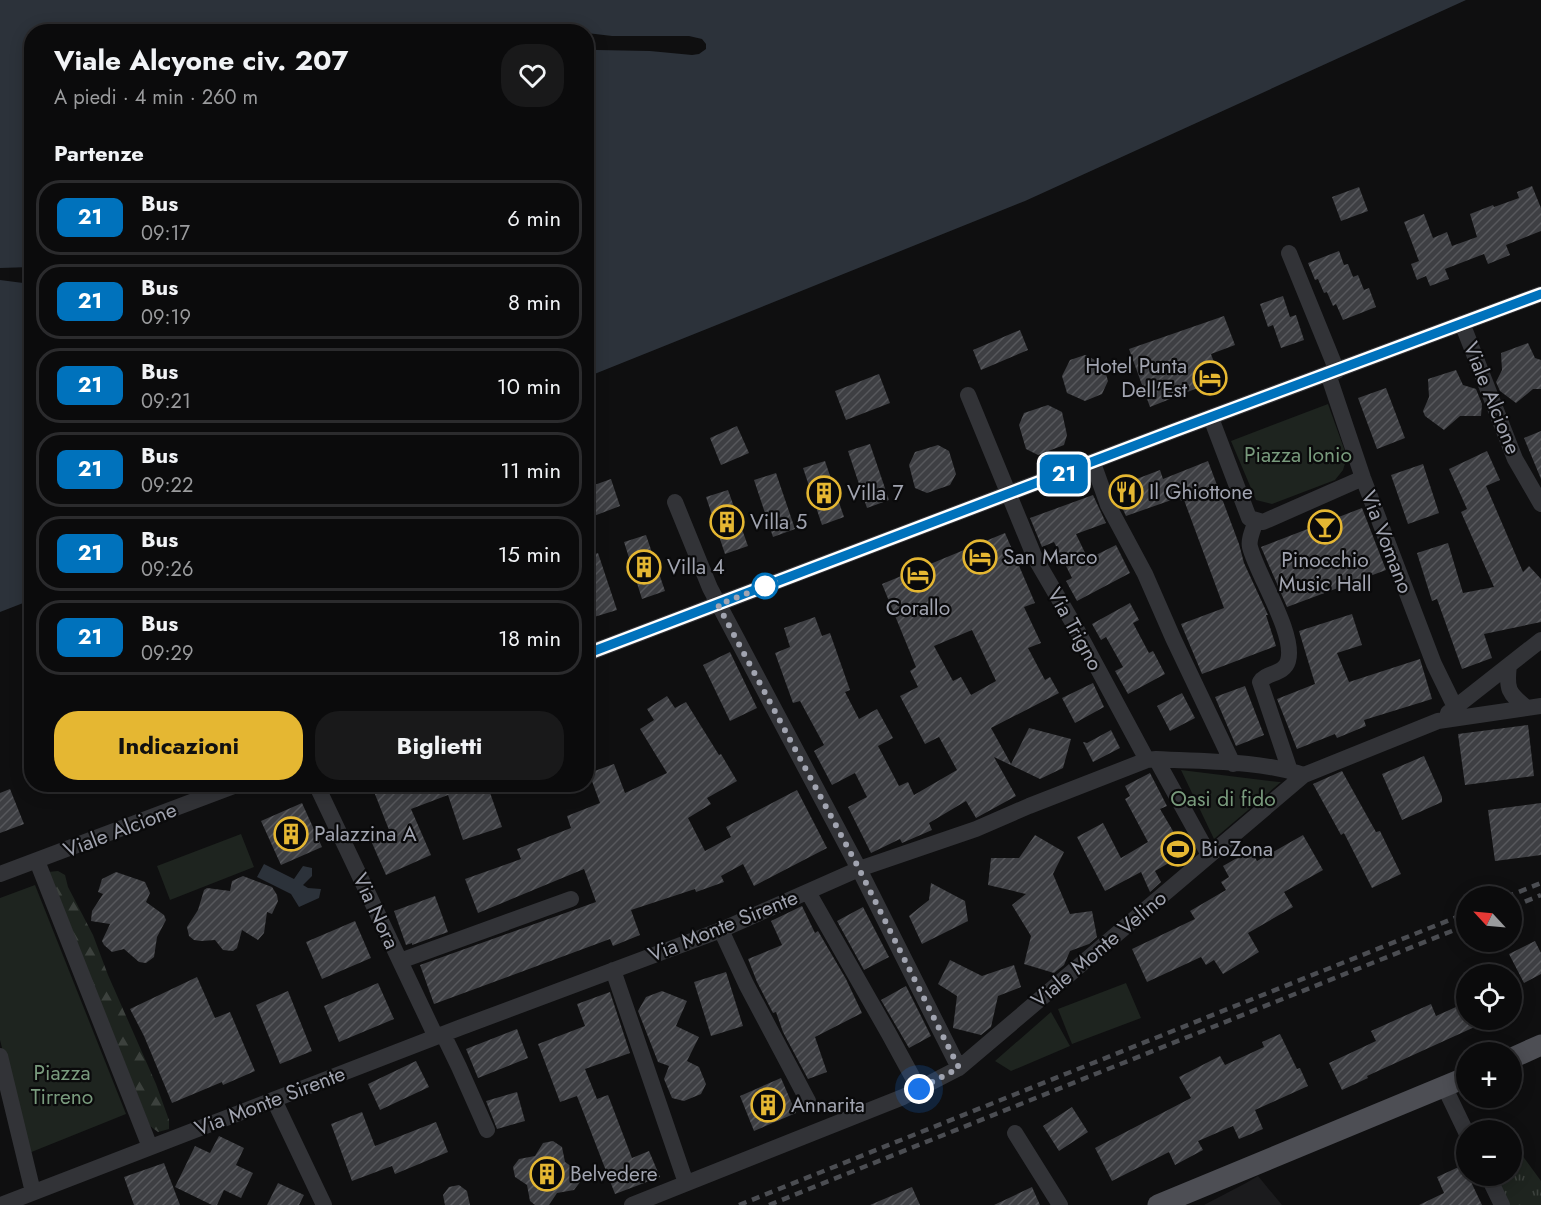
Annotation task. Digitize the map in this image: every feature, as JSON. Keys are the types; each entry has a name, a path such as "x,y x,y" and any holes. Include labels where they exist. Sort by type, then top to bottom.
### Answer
{"main road":[{"path":"1522,1054 1541,1045"},
{"path":"1158,1205 1456,1081"}],"street":[{"name":"Via Vomano","path":"1289,253 1333,373 1363,478 1434,664 1455,707"},
{"name":"Viale Alcione","path":"594,651 1541,294"},
{"name":"Viale Alcione","path":"1462,323 1515,459 1541,504"},
{"name":"Via Trigno","path":"968,395 1035,558 1151,760 1209,855"},
{"path":"1211,418 1249,518 1263,522 1363,478"},
{"path":"1093,463 1108,506 1145,574 1233,764"},
{"path":"675,502 718,605 859,869 959,1068"},
{"path":"1256,520 1249,545 1282,624 1289,653 1288,662 1284,668 1263,678 1260,682 1297,773"},
{"path":"1438,721 1541,640"},
{"path":"1509,665 1507,683 1511,695 1534,707"},
{"name":"Viale Monte Velino","path":"632,1205 903,1097 959,1068 1209,855 1297,773 1438,721 1534,707"},
{"name":"Via Monte Sirente","path":"1,1205 28,1198 150,1147 721,930 859,869 976,830 1029,806 1151,760 1233,764 1297,773"},
{"name":"Viale Alcione","path":"0,874 218,792"},
{"name":"Via Nora","path":"320,792 436,1037 459,1066 487,1130"},
{"path":"37,861 150,1147"},
{"path":"808,892 884,1023 919,1089"},
{"path":"400,961 572,899"},
{"path":"721,930 746,984 808,1101"},
{"path":"613,970 686,1183"},
{"path":"0,1056 25,1158 28,1198"},
{"path":"1444,1086 1460,1120"},
{"path":"274,1100 324,1205"},
{"path":"1015,1133 1059,1205"},
{"path":"1493,1186 1502,1205"}],"shaded area":[{"path":"0,0 1466,0 1025,201 594,374 594,24 24,24 24,603 0,612"},
{"path":"264,864 294,879 303,866 312,868 312,876 303,885 308,888 321,889 319,898 299,907 291,894 257,877"},
{"path":"1258,1176 1282,1205 1204,1205 1246,1183"}],"green space":[{"name":"Piazza Ionio","path":"1328,404 1347,457 1343,470 1335,480 1272,504 1256,500 1231,441"},
{"name":"Oasi di fido","path":"1181,770 1279,782 1281,782 1214,839"},
{"path":"241,834 254,867 170,900 157,866"},
{"path":"58,871 65,875 68,887 93,935 156,1084 169,1120 169,1129 158,1132 150,1126 48,872"},
{"name":"Piazza Tirreno","path":"35,885 126,1114 29,1153 0,1040 0,898"},
{"path":"1126,983 1141,1018 1072,1044 1058,1009"},
{"path":"1051,1012 1070,1046 1011,1071 995,1061"},
{"path":"1522,1155 1541,1181 1541,1205 1509,1205 1501,1186 1522,1186"}],"pier":[{"path":"594,34 689,36 702,39 706,44 706,49 699,54 692,55 594,49"},
{"path":"24,267 24,283 0,280 0,268"}],"building":[{"path":"1532,186 1541,208 1541,231 1506,245 1510,255 1488,264 1484,254 1445,269 1449,279 1430,286 1426,276 1417,280 1411,264 1419,261 1404,222 1424,214 1433,238 1447,232 1452,246 1477,237 1470,214 1519,198 1517,192"},
{"path":"1359,187 1368,211 1341,221 1332,197"},
{"path":"1339,251 1344,265 1348,264 1353,277 1358,275 1364,290 1369,288 1376,307 1343,320 1336,304 1333,306 1318,279 1315,280 1308,263"},
{"path":"1283,296 1290,317 1296,315 1304,340 1281,348 1273,325 1268,327 1260,304"},
{"path":"1224,316 1235,345 1211,354 1220,379 1150,407 1129,349"},
{"path":"1020,330 1028,350 981,370 973,350"},
{"path":"1528,343 1535,358 1541,360 1541,389 1533,389 1516,403 1500,391 1496,382 1502,370 1501,353"},
{"path":"1085,355 1103,364 1108,381 1102,394 1085,401 1067,393 1062,376 1070,360"},
{"path":"1456,370 1463,385 1476,389 1482,404 1481,416 1460,416 1444,430 1425,416 1423,411 1429,397 1428,379"},
{"path":"879,374 890,403 846,420 835,391"},
{"path":"1386,388 1405,438 1377,449 1358,398"},
{"path":"1048,405 1062,412 1067,435 1064,445 1038,455 1026,449 1019,425 1024,413"},
{"path":"737,426 749,453 721,465 710,438"},
{"path":"1541,431 1541,479 1524,438"},
{"path":"870,444 889,500 867,508 848,451"},
{"path":"938,445 949,451 956,474 950,485 927,493 915,488 909,465 915,452"},
{"path":"1487,451 1500,480 1486,486 1523,572 1529,566 1541,579 1541,622 1484,634 1492,658 1462,669 1437,599 1432,601 1417,553 1448,543 1463,593 1494,587 1461,512 1467,509 1449,469"},
{"name":"Villa 7","path":"825,461 844,517 822,525 803,468"},
{"path":"1208,461 1244,563 1268,615 1266,615 1276,646 1202,674 1181,624 1224,608 1184,500 1181,501 1180,497 1126,516 1113,488 1160,470 1163,479"},
{"path":"1423,464 1439,513 1408,524 1391,475"},
{"path":"776,473 795,529 773,537 754,480"},
{"path":"611,479 620,506 594,516 594,485"},
{"name":"Villa 5","path":"728,490 748,546 725,554 706,497"},
{"path":"1093,495 1106,523 1076,534 1088,559 1116,545 1130,573 1077,601 1066,581 1072,578 1054,542 1042,547 1030,518"},
{"path":"1362,508 1386,570 1287,607 1261,547"},
{"path":"1005,533 1035,603 1024,607 1041,643 1028,648 1045,680 1050,677 1059,693 991,728 1011,764 1029,728 1071,739 1063,768 1040,779 994,757 1016,796 976,818 966,801 929,823 932,830 902,843 900,839 871,853 848,807 867,797 855,773 832,785 814,751 824,745 800,701 793,703 775,653 790,647 784,628 815,617 822,636 830,633 850,690 845,692 859,719 877,709 893,738 878,746 899,786 908,782 914,795 957,770 939,737 925,744 900,696 918,687 910,671 916,667 882,584","holes":["972,630 996,681 971,695 961,677 953,681 934,646"]},
{"name":"Villa 4","path":"646,535 665,591 642,599 624,542"},
{"path":"598,553 617,610 594,617 594,554"},
{"path":"1130,603 1139,620 1133,623 1149,653 1153,651 1165,674 1128,694 1115,671 1123,667 1106,637 1101,640 1092,624"},
{"path":"1352,614 1362,645 1337,653 1349,682 1420,659 1432,699 1364,720 1366,726 1337,738 1335,734 1297,749 1277,699 1315,684 1299,631"},
{"path":"730,652 757,708 730,721 703,665"},
{"path":"1093,683 1104,707 1075,723 1062,698"},
{"path":"1245,686 1264,735 1236,746 1215,697"},
{"path":"1182,693 1195,718 1170,731 1157,706"},
{"path":"667,696 675,708 686,702 737,781 707,798 711,804 688,818 705,851 731,837 726,827 797,790 827,848 754,886 743,864 721,876 724,882 631,910 640,935 613,946 610,939 434,1004 420,965 596,902 584,869 478,913 465,879 521,859 517,849 571,828 567,816 600,803 594,787 594,771 614,764 625,793 667,773 640,729 654,720 647,709"},
{"path":"1528,725 1534,776 1465,785 1458,734"},
{"path":"1111,730 1120,748 1093,762 1083,742 1087,743"},
{"path":"1424,756 1442,797 1442,802 1402,820 1382,774"},
{"path":"1342,771 1376,832 1380,831 1401,874 1372,888 1344,833 1341,835 1313,784"},
{"path":"1150,773 1167,806 1160,809 1186,853 1155,871 1161,882 1150,892 1141,872 1105,891 1077,837 1103,823 1121,858 1148,842 1125,799 1130,796 1125,786"},
{"path":"10,789 24,824 0,833 0,793"},
{"path":"374,792 490,792 502,827 463,840 448,795 411,809 431,855 386,875 372,843 391,835"},
{"name":"Palazzina A","path":"302,803 322,847 281,865 261,821"},
{"path":"1541,803 1541,855 1495,861 1488,810"},
{"path":"1035,835 1064,852 1053,874 1070,914 1092,911 1097,937 1089,944 1070,951 1064,965 1054,973 1024,964 1031,936 1012,905 1026,894 988,885 991,858 1019,858"},
{"path":"1303,835 1323,870 1284,892 1293,907 1248,933 1259,952 1223,974 1214,960 1206,965 1201,957 1147,982 1132,949 1195,919 1190,911 1226,890 1221,882 1229,877 1223,866 1251,850 1257,861"},
{"path":"116,872 145,882 150,893 146,902 164,915 166,920 157,937 154,957 146,963 139,962 124,949 112,952 102,941 110,924 91,921 92,911 103,894 98,892 102,879"},
{"path":"243,876 272,887 277,895 278,901 272,914 267,912 264,933 258,940 242,930 237,948 233,951 223,950 215,940 194,940 189,936 187,927 198,910 204,890 207,888 230,891 232,881"},
{"path":"931,883 965,901 968,921 922,944 909,916 929,900"},
{"path":"435,896 448,932 406,945 394,911"},
{"path":"802,906 815,933 818,931 846,979 862,1013 815,1037 827,1072 808,1079 783,1032 776,1012 773,1013 757,982 748,959 782,945 771,921"},
{"path":"863,907 889,957 864,970 837,921"},
{"path":"355,921 371,958 322,979 306,942"},
{"path":"1535,941 1541,953 1541,974 1524,983 1522,964 1514,964 1509,954 1522,952 1522,948"},
{"path":"950,960 982,976 1014,965 1021,987 998,996 991,1027 981,1035 953,1028 957,996 938,984"},
{"path":"726,972 743,1026 711,1036 694,982"},
{"path":"197,977 215,1018 230,1012 255,1071 172,1103 130,1009"},
{"path":"378,983 394,1019 339,1042 324,1006"},
{"path":"906,986 931,1036 909,1048 881,1000"},
{"path":"288,991 312,1051 280,1064 256,1005"},
{"path":"662,991 687,1001 676,1026 699,1037 687,1061 699,1067 706,1084 701,1094 684,1101 672,1098 664,1079 669,1066 658,1062 638,1011 646,997"},
{"path":"610,992 630,1053 585,1069 597,1099 608,1095 632,1158 649,1151 660,1177 615,1194 577,1096 560,1102 538,1044 585,1026 577,1004"},
{"path":"1431,1004 1436,1016 1456,1007 1456,1030 1468,1030 1367,1076 1368,1078 1342,1090 1329,1063 1376,1041 1371,1031"},
{"path":"517,1029 528,1058 478,1078 466,1049"},
{"path":"1280,1034 1308,1086 1255,1110 1263,1129 1239,1139 1233,1126 1198,1141 1203,1150 1175,1165 1169,1152 1112,1181 1095,1148 1191,1098 1179,1077 1220,1056 1225,1065 1264,1047 1262,1042"},
{"path":"416,1061 429,1087 380,1110 368,1084"},
{"name":"Annarita","path":"781,1078 796,1113 754,1131 740,1096"},
{"path":"517,1092 525,1121 497,1129 486,1101"},
{"path":"1072,1107 1088,1132 1059,1151 1043,1126"},
{"path":"362,1112 375,1146 436,1122 448,1152 395,1174 392,1166 352,1181 331,1124"},
{"path":"219,1136 244,1148 236,1165 253,1173 241,1198 224,1190 217,1205 212,1205 175,1187 195,1146 210,1153"},
{"name":"Belvedere","path":"553,1141 562,1147 565,1162 578,1171 580,1182 574,1190 557,1193 549,1205 535,1205 530,1201 527,1185 515,1177 513,1167 519,1159 535,1156 543,1143"},
{"path":"164,1163 180,1205 134,1205 124,1177"},
{"path":"1456,1168 1456,1186 1473,1186 1482,1205 1419,1205 1444,1193 1437,1177"},
{"path":"278,1183 304,1195 299,1205 267,1205"},
{"path":"459,1185 467,1191 470,1205 445,1205 443,1195 449,1187"},
{"path":"912,1187 920,1205 870,1205"},
{"path":"1032,1187 1040,1205 994,1205"}],"railway":[{"path":"1522,891 1541,883"},
{"path":"1522,903 1541,895"},
{"path":"739,1205 1456,917"},
{"path":"769,1205 1456,929"}],"bus line":[{"name":"21","path":"594,651 1541,294"}],"place":[{"name":"Hotel Punta Dell'Est","path":"1210,378"},
{"name":"Il Ghiottone","path":"1126,492"},
{"name":"Villa 7","path":"824,493"},
{"name":"Villa 5","path":"727,522"},
{"name":"Pinocchio Music Hall","path":"1325,527"},
{"name":"San Marco","path":"980,557"},
{"name":"Villa 4","path":"644,567"},
{"name":"Corallo","path":"918,575"},
{"name":"Palazzina A","path":"291,834"},
{"name":"BioZona","path":"1178,849"},
{"name":"Annarita","path":"768,1105"},
{"name":"Belvedere","path":"547,1174"}],"route":[{"path":"765,586 776,582 718,605 856,863 959,1068 919,1089"}]}
